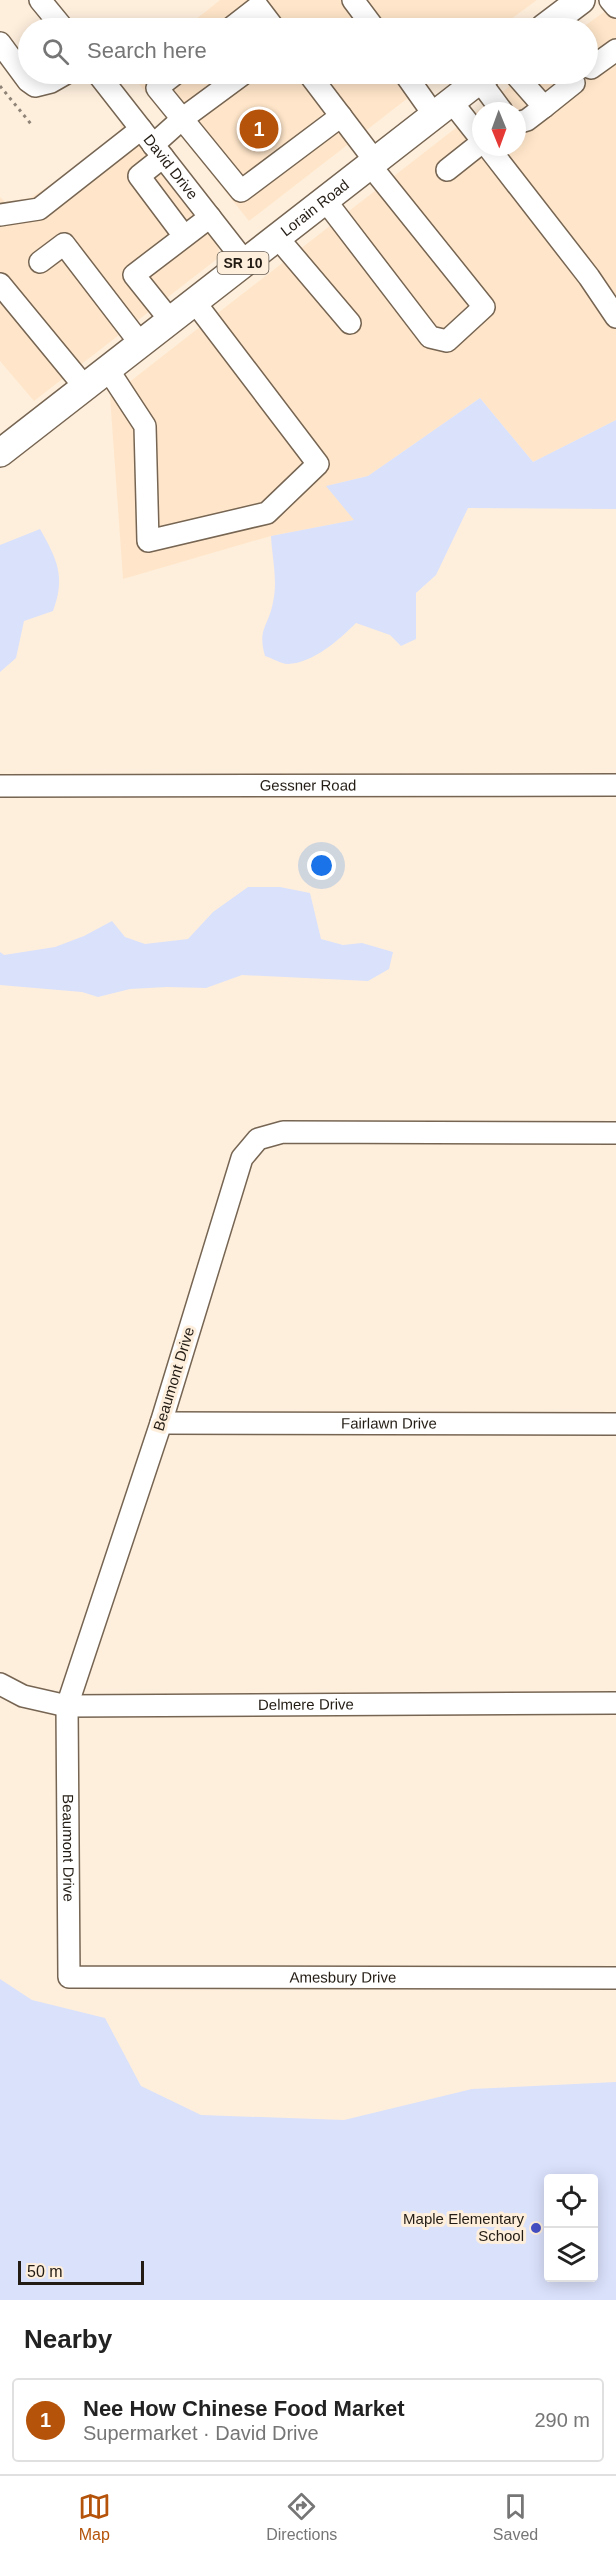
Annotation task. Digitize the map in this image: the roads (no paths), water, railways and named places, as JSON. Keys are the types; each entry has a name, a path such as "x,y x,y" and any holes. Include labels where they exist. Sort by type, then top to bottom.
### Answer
{"main road":[{"path":"555,18 570,4"},
{"name":"Lorain Road","path":"0,453 474,84"}],"street":[{"path":"40,0 55,18"},
{"path":"353,0 366,18"},
{"path":"610,0 616,8"},
{"path":"244,18 258,7 266,18"},
{"path":"0,43 18,67"},
{"path":"598,63 616,50"},
{"name":"David Drive","path":"106,84 245,262"},
{"path":"162,84 157,88 241,191 341,116"},
{"path":"0,215 39,209 152,144 229,84"},
{"path":"317,84 372,163 484,307 447,341 430,337 325,200"},
{"path":"416,84 472,133"},
{"path":"487,84 497,102"},
{"path":"524,84 544,107"},
{"path":"526,120 573,84"},
{"path":"152,144 139,176 184,236"},
{"path":"447,170 472,149"},
{"path":"495,156 589,277 616,317"},
{"path":"170,320 134,275 210,217"},
{"path":"277,237 350,323"},
{"path":"40,262 64,244 140,343"},
{"path":"0,284 84,386"},
{"path":"107,368 145,426 148,541 267,513 318,464 194,301"},
{"name":"Gessner Road","path":"0,786 616,785"},
{"name":"Beaumont Drive","path":"69,1977 68,1706 161,1424 242,1158 258,1139 283,1132 616,1133"},
{"name":"Fairlawn Drive","path":"161,1424 616,1424"},
{"name":"Delmere Drive","path":"0,1684 23,1696 68,1706 616,1704"},
{"name":"Amesbury Drive","path":"69,1977 616,1978"}],"place":[{"name":"Nee How Chinese Food Market","path":"259,129"},
{"name":"Maple Elementary School","path":"536,2228"}]}
